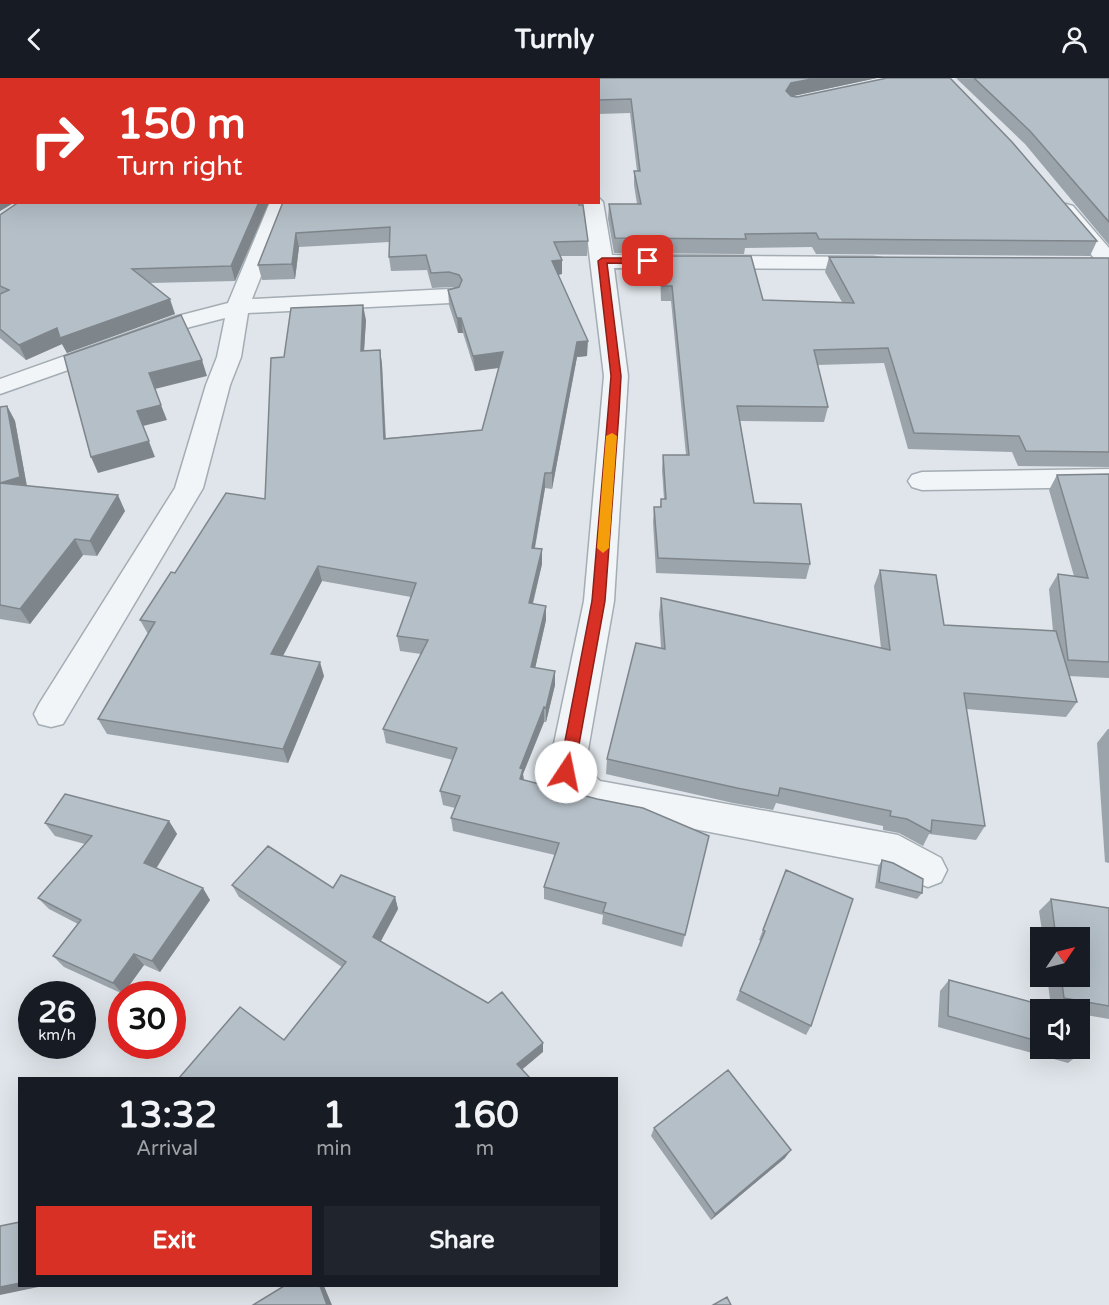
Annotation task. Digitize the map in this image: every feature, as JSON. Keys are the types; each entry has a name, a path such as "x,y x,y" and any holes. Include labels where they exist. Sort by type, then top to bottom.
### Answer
{"street":[{"path":"1052,193 1109,263"},
{"path":"51,714 189,488 218,385 229,357 237,308 279,204"},
{"path":"592,204 602,261 616,376 599,601 566,772 591,794 898,852 928,870"},
{"path":"602,261 897,263"},
{"path":"1085,264 1109,263"},
{"path":"0,387 182,322 237,308 450,296"},
{"path":"922,481 1109,478"}],"building":[{"path":"600,78 817,78 791,83 786,91 791,96 797,97 887,78 950,78 1012,142 1097,241 819,239 816,233 745,234 746,239 615,238 609,204 641,204 634,171 640,171 631,99 600,100"},
{"path":"974,78 1109,78 1109,222 1030,131"},
{"path":"16,204 258,204 231,266 132,269 170,299 60,338 57,328 19,345 0,329 0,294 9,290 0,286 0,215"},
{"path":"282,204 583,205 588,241 554,242 562,260 552,261 588,341 577,342 552,473 545,473 532,548 542,549 529,603 546,606 531,667 555,671 546,708 544,707 520,768 523,769 520,779 643,808 709,836 685,935 603,912 606,903 544,887 559,843 451,818 460,796 440,791 457,748 383,729 428,640 397,636 416,583 318,566 271,654 320,662 283,749 98,719 155,622 140,620 171,572 175,573 226,493 265,499 271,358 284,357 291,308 363,305 361,351 380,350 384,439 482,430 503,352 473,356 461,318 457,318 448,290 459,287 462,280 459,275 449,272 431,273 426,255 389,257 390,227 296,233 292,264 258,265"},
{"path":"661,256 751,256 763,300 854,303 829,257 1109,258 1109,452 1026,451 1019,436 914,433 888,348 814,350 828,407 737,406 754,503 801,504 810,564 658,558 654,507 661,507 661,499 666,499 663,455 689,455 672,286 662,286"},
{"path":"181,315 202,360 149,373 161,405 137,411 149,441 91,457 64,356"},
{"path":"7,406 20,477 0,483 0,407"},
{"path":"1109,474 1109,662 1068,660 1058,574 1088,578 1057,475"},
{"path":"0,483 118,495 90,541 75,539 20,609 0,605"},
{"path":"880,570 936,575 944,625 1056,631 1077,702 964,693 985,826 932,820 931,832 907,819 890,816 891,811 780,788 778,796 607,759 636,643 665,649 661,598 890,650"},
{"path":"65,794 169,821 144,863 203,888 152,961 134,954 114,981 109,981 53,956 81,920 38,898 92,836 45,823"},
{"path":"268,846 333,888 341,875 395,897 373,937 488,1003 502,992 543,1043 517,1064 529,1077 180,1077 240,1007 284,1040 346,962 232,885"},
{"path":"882,860 893,863 923,879 922,893 879,882"},
{"path":"786,870 853,899 811,1026 740,991 765,931 763,930"},
{"path":"1051,899 1109,908 1109,1006 1090,1003 1090,999 1064,998 1062,987 1090,987 1090,927 1055,927"},
{"path":"949,980 1030,1002 1030,1039 948,1016"},
{"path":"728,1070 791,1150 715,1214 654,1128"},
{"path":"18,1222 18,1283 0,1287 0,1226"},
{"path":"282,1287 320,1287 327,1305 253,1305"},
{"path":"727,1297 731,1305 713,1305"}],"slow traffic":[{"path":"603,548 612,436"}],"route":[{"path":"566,772 599,601 614,412 616,376 602,261 648,261"}]}
